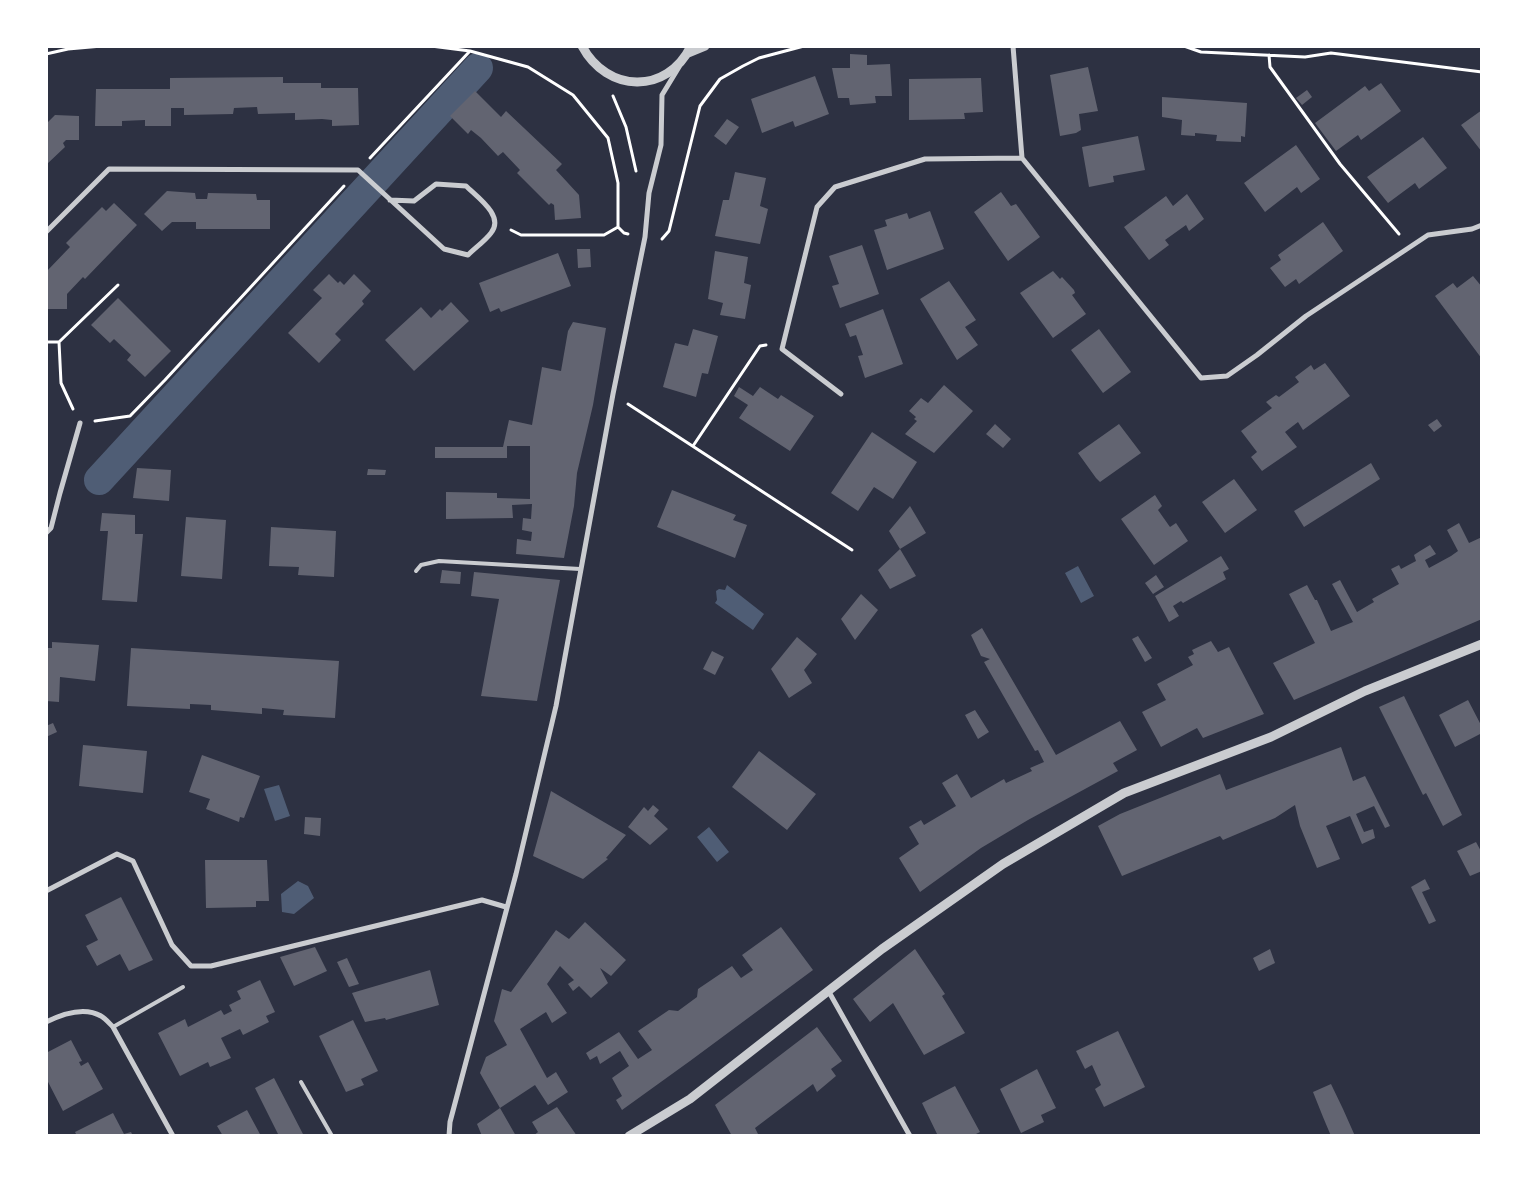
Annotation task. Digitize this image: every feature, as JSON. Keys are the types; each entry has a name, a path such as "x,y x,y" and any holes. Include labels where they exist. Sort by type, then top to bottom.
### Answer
{"street":[{"path":"449,1136 453,1112 516,874 556,706 612,394 645,237 650,193 661,145 662,95 689,50 705,46"},
{"path":"1013,46 1022,158 1201,378 1227,376 1306,316 1428,235 1472,229 1482,225"},
{"path":"581,47 591,62 614,78 626,82 651,81 673,70 682,61"},
{"path":"842,394 782,350 817,207 835,187 925,159 1022,158"},
{"path":"46,232 109,170 358,170 390,200 444,249 468,255 492,232 495,222 492,211 466,186 436,184 414,201 390,200"},
{"path":"46,534 51,528 80,423"},
{"path":"629,1136 690,1099 882,950 1003,864 1124,793 1271,737 1365,692 1482,644"},
{"path":"46,891 117,854 133,861 172,945 191,966 211,966 482,900 506,907"},
{"path":"829,992 910,1136"},
{"path":"46,1022 60,1015 85,1011 101,1016 113,1027 173,1136"}],"lane":[{"path":"416,571 421,565 439,561 580,569"},
{"path":"113,1027 183,987"},
{"path":"301,1082 332,1136"}],"path":[{"path":"46,54 68,49 102,46"},
{"path":"432,46 470,51 528,67 573,95 608,138 618,183 618,227 624,233 662,239 669,231 700,106 720,79 759,58 804,46"},
{"path":"1184,46 1201,52 1304,56 1331,53 1482,72"},
{"path":"60,342 61,383 80,423 130,416 470,51"},
{"path":"1269,54 1270,67 1340,164 1411,248"},
{"path":"604,72 626,127 637,175 650,193"},
{"path":"495,222 522,236 604,235 618,227"},
{"path":"46,342 60,342 118,286"},
{"path":"693,446 760,346 784,341"},
{"path":"612,394 852,550"}],"water":[{"path":"1078,566 1094,596 1081,603 1065,573"},
{"path":"727,585 764,614 753,630 715,603 717,600 716,591 719,589 725,590"},
{"path":"279,785 290,816 275,821 264,789"},
{"path":"709,827 729,852 717,862 697,837"},
{"path":"298,881 308,886 314,898 294,914 282,912 281,894"}],"building":[{"path":"850,54 867,55 867,65 890,64 892,96 875,96 876,103 850,105 849,98 838,98 832,68 850,68"},
{"path":"1088,67 1098,111 1079,114 1081,130 1076,133 1060,136 1050,75"},
{"path":"815,76 829,114 795,127 793,121 762,133 751,99"},
{"path":"283,77 283,83 321,83 321,88 358,88 359,125 332,126 332,120 322,119 295,120 295,113 258,114 257,107 234,108 233,114 184,115 184,108 171,108 171,126 145,126 145,120 122,121 122,126 95,126 96,89 170,89 170,78"},
{"path":"981,78 983,112 964,113 965,119 909,120 909,79"},
{"path":"1381,83 1401,111 1361,140 1358,135 1336,151 1315,123 1365,86 1369,91"},
{"path":"1307,90 1312,97 1302,105 1296,98"},
{"path":"475,91 501,117 506,111 562,164 556,170 579,195 581,218 555,220 554,205 551,203 549,205 517,173 520,170 503,152 498,156 481,138 471,130 468,134 450,116"},
{"path":"1162,97 1247,103 1245,137 1241,136 1241,142 1216,141 1217,135 1195,133 1195,136 1181,135 1182,120 1162,117"},
{"path":"1482,110 1482,152 1461,125"},
{"path":"55,115 79,116 79,140 66,140 63,143 65,147 46,165 46,124"},
{"path":"727,119 739,127 726,145 714,136"},
{"path":"1138,136 1145,170 1113,176 1114,182 1089,187 1082,147"},
{"path":"1423,137 1447,168 1419,189 1415,183 1388,203 1367,177"},
{"path":"1296,145 1320,179 1301,193 1297,187 1265,212 1244,183"},
{"path":"735,172 766,178 760,206 768,209 760,244 715,236 723,200 729,200"},
{"path":"167,191 195,193 196,199 207,199 208,193 256,194 257,200 270,200 270,229 196,229 196,222 172,222 162,231 144,214"},
{"path":"1001,192 1011,206 1016,204 1040,237 1008,261 974,212"},
{"path":"1187,194 1204,219 1189,231 1186,225 1165,240 1169,245 1149,260 1124,227 1166,196 1173,206"},
{"path":"114,203 137,225 85,279 83,277 67,294 67,309 46,309 46,272 70,247 66,243 102,207 106,211"},
{"path":"930,211 944,249 887,270 874,230 887,226 885,220 907,213 909,219"},
{"path":"1323,222 1343,251 1299,284 1296,279 1285,287 1270,268 1281,260 1278,255"},
{"path":"862,245 879,294 840,308 832,286 839,284 829,256"},
{"path":"577,249 590,249 591,267 578,268"},
{"path":"715,251 748,257 744,283 751,285 745,319 720,315 723,303 708,299"},
{"path":"558,253 571,286 501,312 499,308 490,312 479,283"},
{"path":"1053,271 1060,279 1062,277 1074,290 1075,293 1072,295 1086,314 1053,338 1020,293"},
{"path":"329,274 338,283 340,281 344,285 354,274 371,291 362,301 364,304 335,334 341,340 319,363 288,333 322,298 313,290"},
{"path":"1473,276 1482,287 1482,359 1435,296 1453,283 1457,288"},
{"path":"949,281 976,320 965,327 978,345 957,360 920,299"},
{"path":"118,298 171,351 145,377 127,360 131,355 114,339 110,343 91,325"},
{"path":"451,302 469,321 414,371 385,340 421,307 431,318"},
{"path":"883,309 903,364 865,378 858,356 863,355 856,335 850,337 845,324"},
{"path":"573,322 606,328 593,405 577,473 574,506 564,558 516,554 517,539 531,541 532,532 522,530 523,518 531,519 532,504 512,505 513,518 446,519 446,492 497,493 497,498 530,499 530,446 507,446 507,458 435,458 435,447 503,447 509,420 532,425 542,367 561,371 568,331"},
{"path":"693,329 718,336 708,374 702,373 696,397 663,387 675,343 688,346"},
{"path":"1099,329 1131,372 1103,393 1071,350"},
{"path":"1325,363 1350,396 1303,430 1298,422 1285,432 1297,447 1262,471 1251,457 1257,452 1241,431 1272,408 1266,402 1276,395 1279,397 1299,382 1295,377 1311,365 1314,370"},
{"path":"944,385 973,411 934,453 905,434 917,421 914,419 916,417 909,411 921,398 928,403"},
{"path":"739,387 753,396 760,387 778,399 781,395 814,416 790,451 739,418 748,405 734,396"},
{"path":"1437,419 1442,426 1434,432 1428,425"},
{"path":"995,424 1011,439 1003,448 986,434"},
{"path":"1119,424 1141,453 1100,482 1078,453"},
{"path":"872,432 917,462 893,499 874,487 858,511 831,493"},
{"path":"1371,463 1380,479 1304,527 1294,511"},
{"path":"137,468 171,470 169,501 133,498"},
{"path":"368,469 386,470 385,475 367,475"},
{"path":"1234,479 1257,510 1225,533 1202,502"},
{"path":"672,490 736,515 733,520 747,525 735,558 657,527"},
{"path":"1155,495 1162,506 1158,510 1170,527 1176,523 1188,541 1154,565 1121,519"},
{"path":"910,506 926,533 900,549 889,531"},
{"path":"102,513 135,515 135,534 143,534 137,602 102,600 108,531 100,531"},
{"path":"186,517 226,520 222,579 181,576"},
{"path":"1459,523 1469,543 1482,537 1482,619 1294,700 1273,663 1315,643 1289,594 1307,585 1315,600 1317,600 1331,631 1353,622 1332,584 1340,580 1357,612 1374,602 1372,599 1399,584 1391,569 1399,565 1401,569 1416,561 1414,555 1420,551 1430,545 1436,554 1425,560 1429,568 1458,551 1447,530"},
{"path":"271,527 336,531 334,577 298,575 299,567 269,566"},
{"path":"900,549 916,576 890,589 878,570"},
{"path":"1221,556 1229,569 1223,572 1226,579 1183,603 1181,601 1173,606 1179,616 1169,622 1155,596"},
{"path":"442,570 461,572 460,584 440,583"},
{"path":"474,572 560,580 537,701 481,696 499,599 471,596"},
{"path":"1156,575 1164,587 1153,594 1145,583"},
{"path":"861,594 878,610 855,640 841,619"},
{"path":"982,628 1056,755 1120,721 1137,750 1113,763 1118,771 981,848 920,892 899,858 919,844 909,827 921,820 924,825 956,806 942,783 957,774 971,798 1004,779 1006,783 1032,771 1030,768 1044,762 1038,750 1035,751 984,662 990,659 981,656 971,635"},
{"path":"1138,636 1152,658 1145,662 1132,639"},
{"path":"797,637 817,654 804,670 812,683 789,698 771,669"},
{"path":"1211,641 1218,652 1229,647 1264,714 1203,738 1197,728 1161,747 1142,712 1166,700 1157,684 1193,665 1188,657 1194,654 1192,650"},
{"path":"52,642 99,645 95,681 60,677 59,702 46,701 46,648 52,648"},
{"path":"131,648 339,661 335,718 283,715 284,710 262,708 262,714 211,710 211,705 190,704 190,709 127,706"},
{"path":"712,651 724,657 715,675 703,669"},
{"path":"1404,696 1462,815 1443,826 1426,793 1423,795 1379,707"},
{"path":"1468,700 1482,727 1482,733 1455,747 1439,715"},
{"path":"975,710 989,732 978,739 965,715"},
{"path":"53,723 57,732 46,737 46,726"},
{"path":"83,745 147,751 143,793 79,786"},
{"path":"1341,747 1353,781 1365,776 1390,826 1385,828 1374,806 1356,814 1364,832 1373,829 1375,838 1362,844 1350,816 1326,826 1340,859 1317,868 1300,826 1295,805 1275,818 1223,840 1220,836 1122,876 1098,826 1120,814 1220,774 1226,790"},
{"path":"759,751 816,794 787,830 732,787"},
{"path":"202,755 260,776 244,818 240,817 239,822 206,809 210,799 189,792"},
{"path":"551,791 626,835 606,858 608,859 583,879 533,856"},
{"path":"653,805 659,810 654,816 668,829 650,845 628,827 644,807 648,811"},
{"path":"305,817 321,818 320,836 304,834"},
{"path":"1476,842 1482,853 1482,871 1470,876 1457,851"},
{"path":"205,860 267,860 269,901 256,901 256,907 206,908"},
{"path":"1425,879 1430,889 1422,892 1436,921 1429,924 1411,887"},
{"path":"121,897 153,960 129,971 120,954 97,966 86,946 98,940 85,915"},
{"path":"585,922 626,960 611,976 600,968 608,983 591,998 579,986 573,991 568,984 574,980 560,966 547,984 567,1013 552,1023 546,1012 520,1029 547,1078 556,1072 568,1092 548,1105 535,1085 500,1108 480,1073 486,1057 507,1045 494,1021 502,989 511,992 556,930 569,939"},
{"path":"781,927 813,970 622,1110 616,1100 622,1096 612,1078 629,1066 620,1051 600,1064 597,1056 590,1060 586,1053 619,1032 638,1059 652,1050 638,1031 669,1010 678,1011 697,997 698,989 732,966 741,978 753,970 742,955"},
{"path":"315,947 327,971 294,986 280,957"},
{"path":"915,949 945,994 942,996 965,1033 924,1055 893,1003 870,1022 853,999"},
{"path":"1270,949 1275,963 1259,971 1253,958"},
{"path":"347,958 359,984 349,987 337,962"},
{"path":"430,970 439,1005 386,1020 385,1018 365,1022 352,993"},
{"path":"260,980 275,1012 266,1016 269,1022 243,1035 240,1029 221,1038 231,1058 210,1067 208,1062 180,1076 158,1033 185,1019 188,1027 221,1010 224,1015 232,1011 229,1005 241,999 237,991"},
{"path":"353,1020 378,1071 361,1079 364,1085 346,1092 319,1036"},
{"path":"817,1027 842,1061 831,1069 836,1076 817,1092 813,1084 755,1128 759,1136 732,1136 715,1105"},
{"path":"1118,1031 1145,1087 1104,1107 1095,1089 1101,1085 1092,1065 1085,1069 1076,1051"},
{"path":"71,1040 82,1061 79,1062 81,1066 88,1062 103,1089 63,1111 46,1078 46,1053"},
{"path":"1037,1069 1056,1108 1041,1115 1044,1122 1021,1133 1000,1089"},
{"path":"274,1078 304,1136 279,1136 255,1088"},
{"path":"1331,1084 1355,1136 1331,1136 1313,1092"},
{"path":"955,1086 980,1132 972,1136 938,1136 922,1103"},
{"path":"557,1107 577,1136 533,1136 538,1132 532,1122"},
{"path":"500,1108 516,1136 482,1136 477,1124"},
{"path":"247,1110 261,1136 223,1136 217,1126"},
{"path":"113,1113 124,1134 131,1132 133,1136 77,1136 75,1132"}],"waterway":[{"path":"99,480 478,68"}]}
